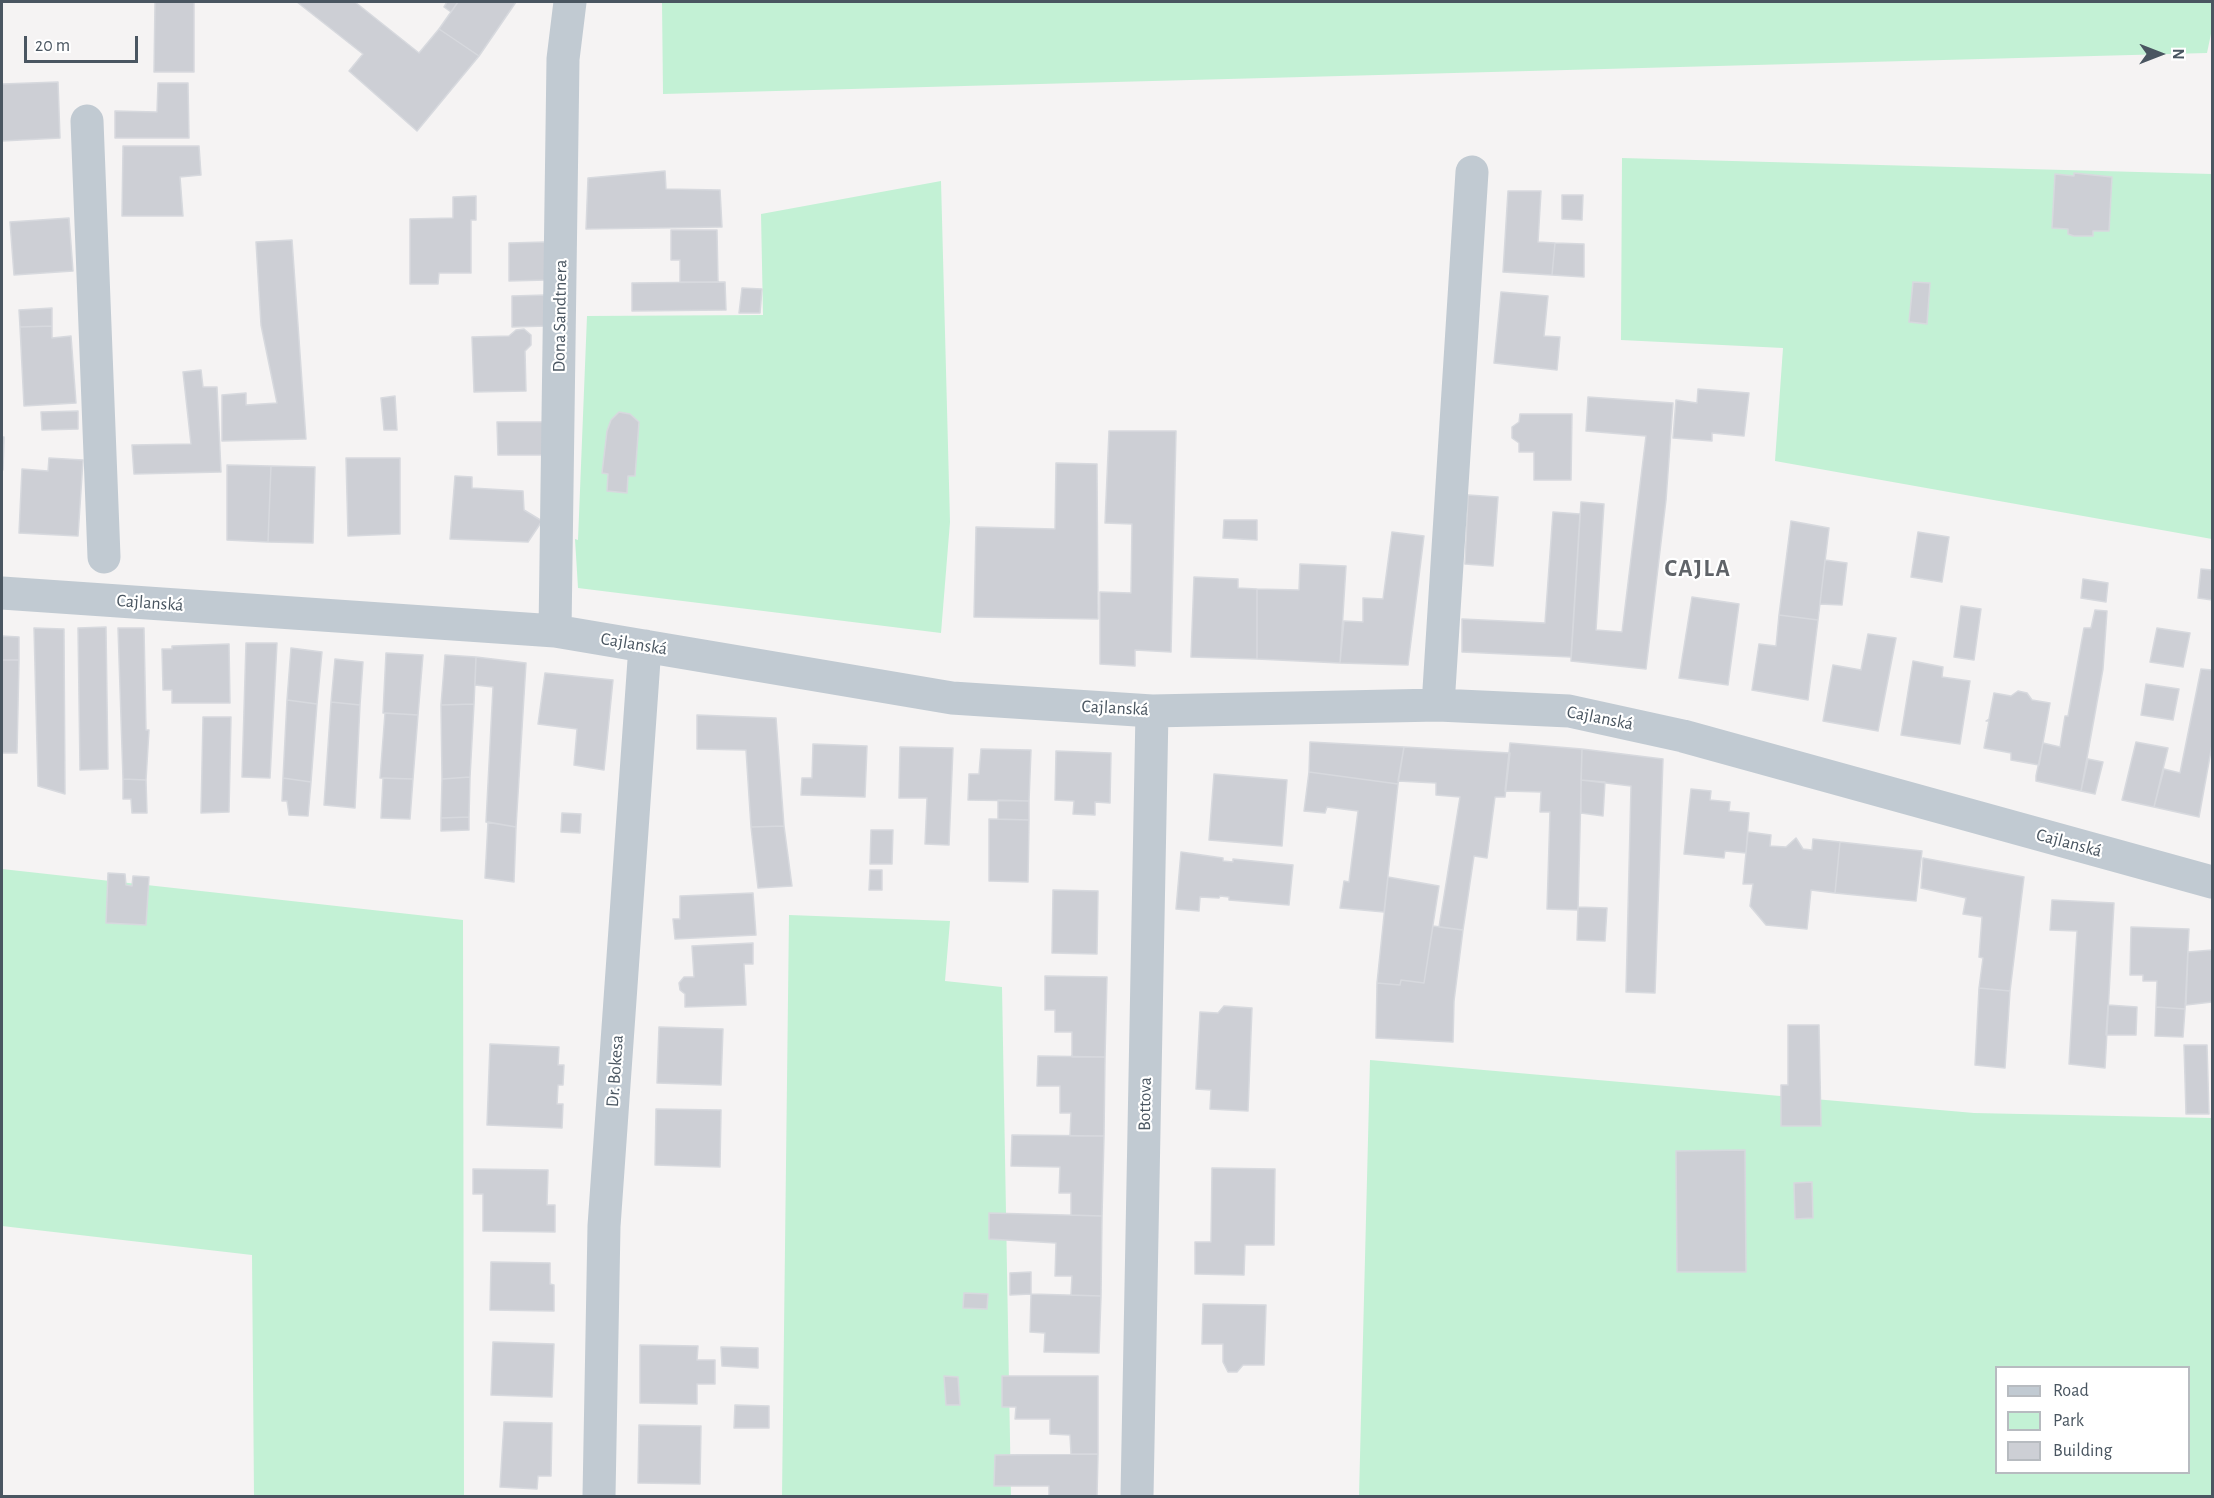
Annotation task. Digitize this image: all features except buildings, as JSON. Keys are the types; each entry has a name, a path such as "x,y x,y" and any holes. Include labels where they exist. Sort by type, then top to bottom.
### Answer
{"street":[{"name":"Dona Sandtnera","path":"555,631 563,59 570,2"},
{"path":"87,121 104,557"},
{"path":"1438,705 1472,172"},
{"name":"Cajlanská","path":"2,593 555,631 952,698 1152,711 1438,705 1569,711 1683,736 2212,882"},
{"name":"Dr. Bokesa","path":"599,1497 604,1226 645,646"},
{"name":"Bottova","path":"1137,1497 1152,711"}],"green space":[{"path":"662,2 2212,2 2212,29 2207,53 663,94"},
{"path":"1622,158 2212,174 2212,539 1775,461 1783,348 1621,340"},
{"path":"941,181 950,522 941,633 578,588 575,539 578,540 587,316 763,315 761,214"},
{"path":"2,869 463,920 464,1496 254,1496 252,1255 2,1226"},
{"path":"789,915 950,921 945,981 1002,987 1011,1496 782,1496"},
{"path":"1370,1060 1974,1113 2212,1118 2212,1496 1359,1496"}],"district":[{"name":"CAJLA","path":"1698,569"}]}
